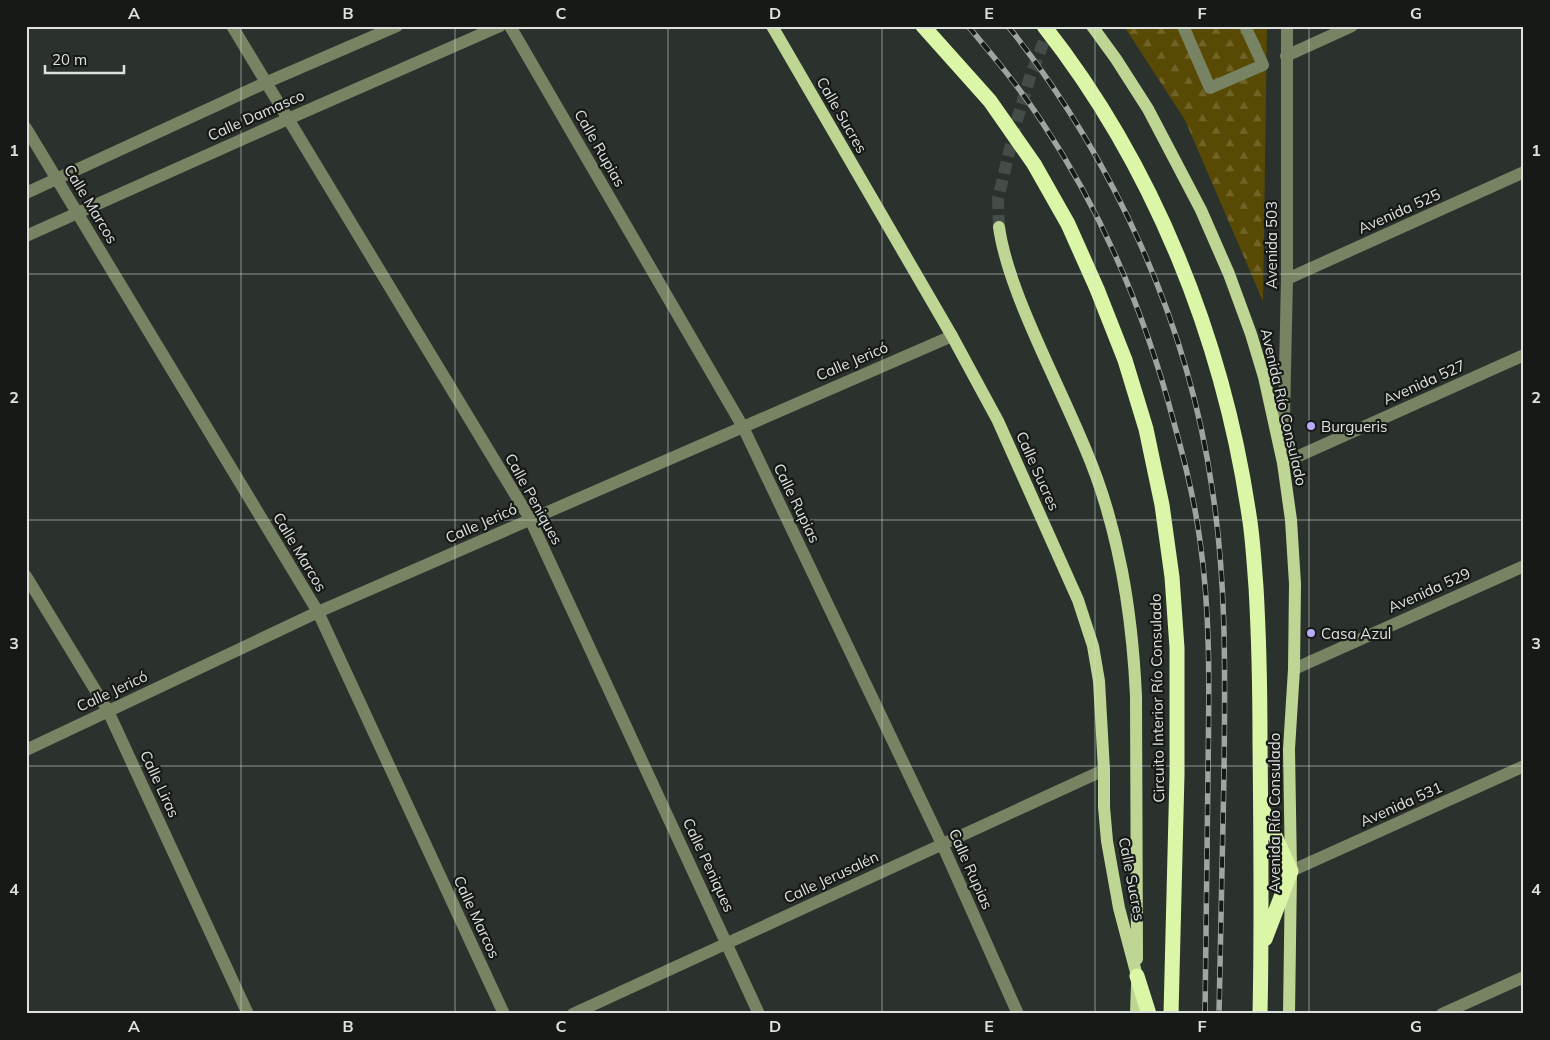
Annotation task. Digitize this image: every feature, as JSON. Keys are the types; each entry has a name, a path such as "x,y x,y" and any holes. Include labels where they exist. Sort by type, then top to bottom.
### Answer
{"highway":[{"name":"Circuito Interior Río Consulado","path":"923,26 990,101 1034,164 1063,215 1097,289 1125,360 1146,429 1162,505 1172,577 1177,648 1177,774 1171,1014"},
{"path":"1044,26 1086,85 1122,143 1169,236 1198,310 1230,415 1248,508 1254,564 1260,686 1262,947 1260,1014"},
{"path":"1261,807 1291,871 1262,947"},
{"path":"1137,976 1149,1014"}],"main road":[{"name":"Calle Sucres","path":"772,26 952,336 998,421 1078,600 1093,646 1099,680 1104,807 1111,866 1119,908 1137,976"},
{"name":"Avenida Río Consulado","path":"1092,26 1148,109 1201,210 1229,274 1251,334 1264,377 1283,463 1291,520 1295,584 1294,669 1289,750 1291,871 1289,1014"},
{"path":"999,227 1002,251 1015,287 1086,450 1101,492 1124,578 1133,646 1136,696 1136,1014"}],"street":[{"name":"Calle Peniques","path":"232,26 530,519 759,1014"},
{"name":"Calle Damasco","path":"26,193 265,83 398,26"},
{"name":"Calle Damasco","path":"26,236 500,26"},
{"name":"Calle Rupias","path":"510,26 743,426 942,844 1018,1014"},
{"path":"1183,26 1210,88 1263,65 1246,26"},
{"name":"Avenida 503","path":"1283,463 1287,279 1286,26"},
{"path":"1286,56 1352,26"},
{"name":"Calle Marcos","path":"26,128 318,612 504,1014"},
{"name":"Avenida 525","path":"1287,279 1524,172"},
{"name":"Calle Jericó","path":"26,750 318,612 952,336"},
{"name":"Avenida 527","path":"1283,463 1524,355"},
{"name":"Avenida 529","path":"1294,669 1524,566"},
{"name":"Calle Liras","path":"26,576 108,710 248,1014"},
{"name":"Avenida 531","path":"1291,871 1524,766"},
{"name":"Calle Jerusalén","path":"573,1014 1104,770"},
{"path":"1442,1014 1524,977"}],"green space":[{"path":"1124,26 1267,26 1263,301 1185,120"}],"tunnel":[{"path":"999,227 998,199 1016,123 1030,77 1050,26"}],"railway":[{"path":"968,26 1034,109 1064,157 1103,229 1136,305 1150,344 1163,383 1186,467 1204,570 1208,627 1209,714 1205,1014"},
{"path":"1008,26 1046,77 1081,131 1112,186 1140,244 1165,304 1185,364 1201,426 1217,524 1223,595 1225,703 1219,1014"}],"place":[{"name":"Burgueris","path":"1311,426"},
{"name":"Casa Azul","path":"1311,633"}]}
